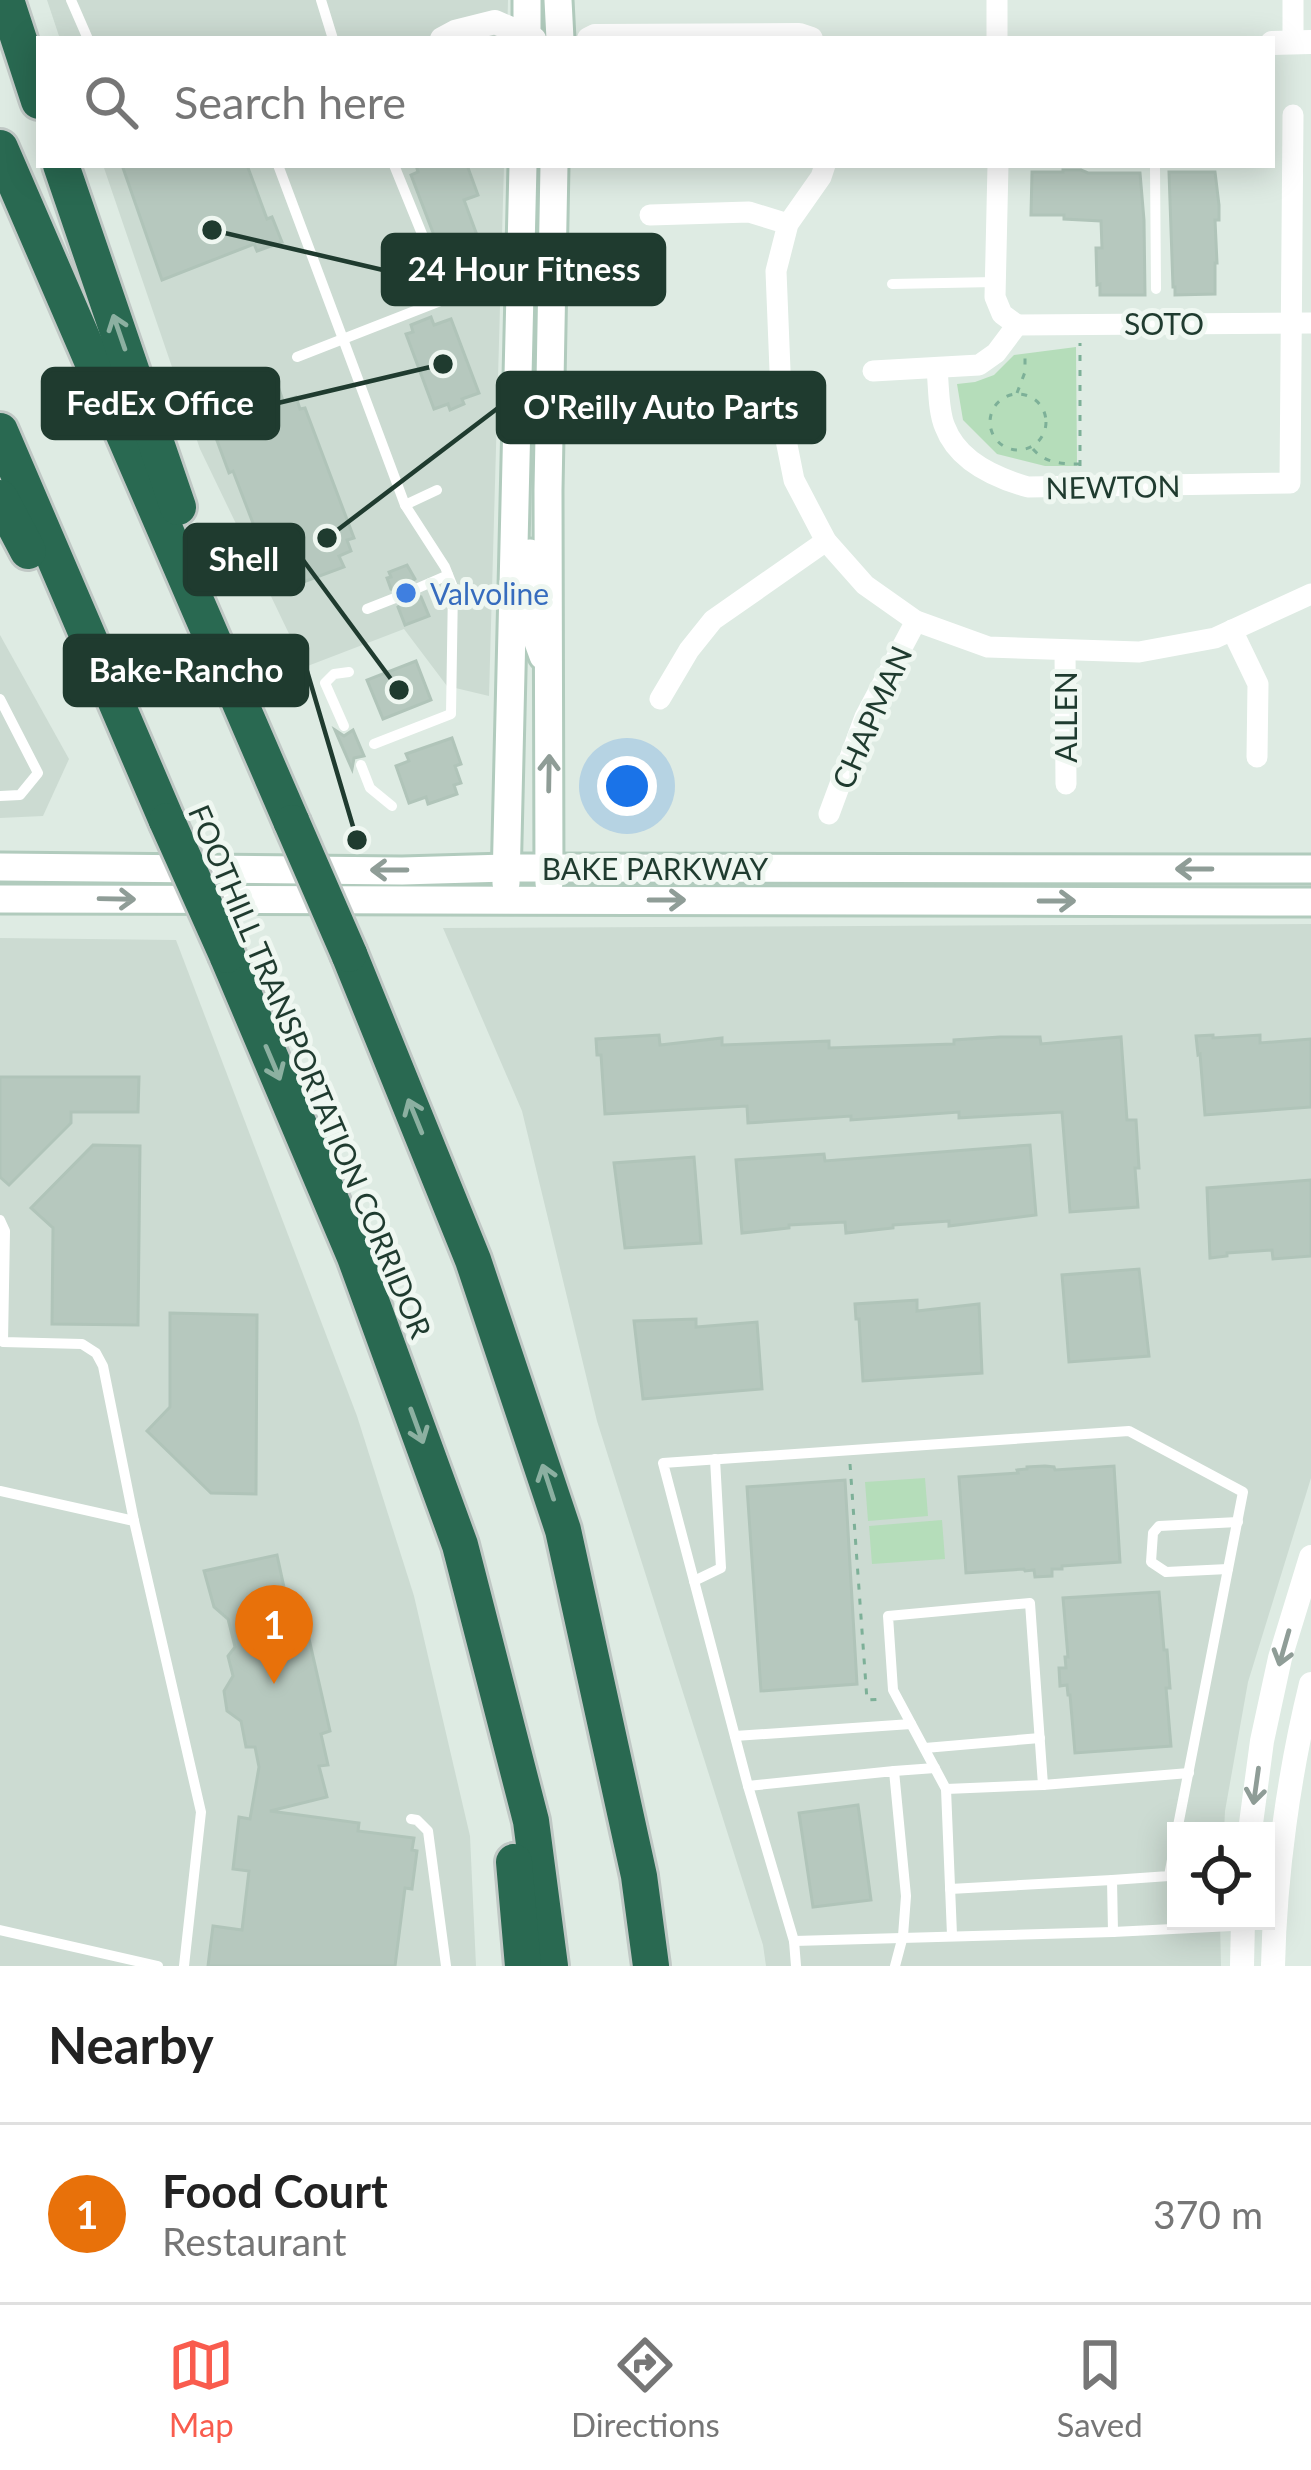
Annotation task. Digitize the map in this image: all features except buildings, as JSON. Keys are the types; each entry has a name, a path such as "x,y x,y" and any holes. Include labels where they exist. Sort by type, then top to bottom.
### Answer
{"highway":[{"path":"6,0 36,92"},
{"path":"0,148 349,954 473,1260 563,1530 666,1910 676,1966"},
{"path":"62,168 188,537 198,604"},
{"name":"FOOTHILL TRANSPORTATION CORRIDOR","path":"0,431 355,1256 460,1545 531,1821 550,1966"},
{"path":"0,498 167,821"},
{"path":"563,1530 639,1876 651,1966"},
{"path":"460,1545 515,1867 523,1966"}],"main road":[{"path":"527,0 527,36"},
{"path":"558,0 560,36"},
{"path":"507,900 523,168"},
{"path":"550,899 548,490 554,168"},
{"path":"514,481 526,484 530,504 530,620 550,677"},
{"name":"BAKE PARKWAY","path":"0,867 378,871 1311,868"},
{"name":"BAKE PARKWAY","path":"0,899 1311,902"}],"street":[{"path":"997,0 998,36"},
{"path":"1292,42 1294,0"},
{"path":"447,36 495,22 523,36"},
{"path":"595,36 804,36"},
{"path":"1293,115 1281,151 1302,323"},
{"path":"824,168 788,224 776,271 781,403 794,480 826,541 865,585 916,621 988,647 1139,652 1215,638 1311,594"},
{"path":"873,371 979,365 1020,325 1002,314 995,297 998,168"},
{"path":"650,215 749,212 788,224"},
{"name":"SOTO","path":"1020,325 1302,323"},
{"name":"NEWTON","path":"937,370 944,428 962,452 993,476 1028,487 1290,483 1302,323"},
{"path":"649,411 781,403"},
{"path":"660,699 713,620 826,541"},
{"name":"CHAPMAN","path":"829,814 865,717 916,621"},
{"path":"1232,630 1258,684 1257,757"},
{"name":"ALLEN","path":"1065,650 1066,784"},
{"path":"1251,1822 1280,1658 1311,1556"},
{"path":"1275,1916 1292,1777 1311,1684"},
{"path":"1242,1966 1243,1930"},
{"path":"1273,1966 1274,1930"}],"lane":[{"path":"71,0 87,36"},
{"path":"321,0 332,36"},
{"path":"279,168 405,505 453,587 451,714 374,744"},
{"path":"297,358 448,298 395,168"},
{"path":"1155,168 1156,289"},
{"path":"892,284 995,282"},
{"path":"405,505 436,490"},
{"path":"418,588 448,575"},
{"path":"367,609 395,598"},
{"path":"344,726 326,682 334,674 349,672"},
{"path":"0,699 38,773 20,795 0,796"},
{"path":"361,766 370,788 392,806"},
{"path":"0,1220 4,1231 3,1342 82,1344 96,1353 103,1366 201,1812 184,1966"},
{"path":"796,1966 794,1941 663,1463 1129,1431 1243,1492 1179,1822"},
{"path":"694,1581 721,1568 715,1459"},
{"path":"0,1491 134,1521"},
{"path":"1228,1569 1166,1572 1151,1562 1153,1533 1159,1526 1238,1522"},
{"path":"952,1935 946,1789 893,1690 888,1616 1030,1603 1043,1785"},
{"path":"735,1736 911,1724"},
{"path":"925,1748 1040,1738"},
{"path":"748,1786 935,1768"},
{"path":"894,1771 905,1896 903,1936 895,1966"},
{"path":"946,1789 1189,1773"},
{"path":"411,1819 428,1831 446,1966"},
{"path":"950,1889 1167,1876"},
{"path":"1112,1880 1113,1932"},
{"path":"794,1941 1167,1929"},
{"path":"0,1930 158,1966"}],"path":[{"path":"1032,448 1057,463 1080,464 1081,323"},
{"path":"1016,394 1024,372 1020,325"},
{"path":"1016,394 1036,400 1046,416 1044,434 1032,448 1004,447 991,432 995,404 1016,394"},
{"path":"849,1450 867,1700 898,1699"}],"shaded area":[{"path":"47,0 508,0 507,36 59,36"},
{"path":"104,168 504,168 489,696 447,686 404,629 305,667 200,449"},
{"path":"0,635 69,759 43,816 0,818"},
{"path":"1311,924 1311,1478 1248,1682 1224,1822 1167,1822 1167,1930 1220,1930 1221,1966 766,1966 597,1421 522,1111 443,928"},
{"path":"0,938 176,940 357,1416 414,1596 470,1836 476,1966 0,1966"}],"green space":[{"path":"1076,347 1077,466 1045,466 997,454 963,420 957,384 994,375 1014,355"},
{"path":"925,1478 928,1516 868,1521 865,1482"},
{"path":"942,1520 945,1559 872,1564 869,1526"}],"place":[{"name":"24 Hour Fitness","path":"212,230"},
{"name":"FedEx Office","path":"443,364"},
{"name":"O'Reilly Auto Parts","path":"327,538"},
{"name":"Valvoline","path":"406,593"},
{"name":"Shell","path":"399,690"},
{"name":"Bake-Rancho","path":"357,840"},
{"name":"Food Court","path":"274,1684"}]}
